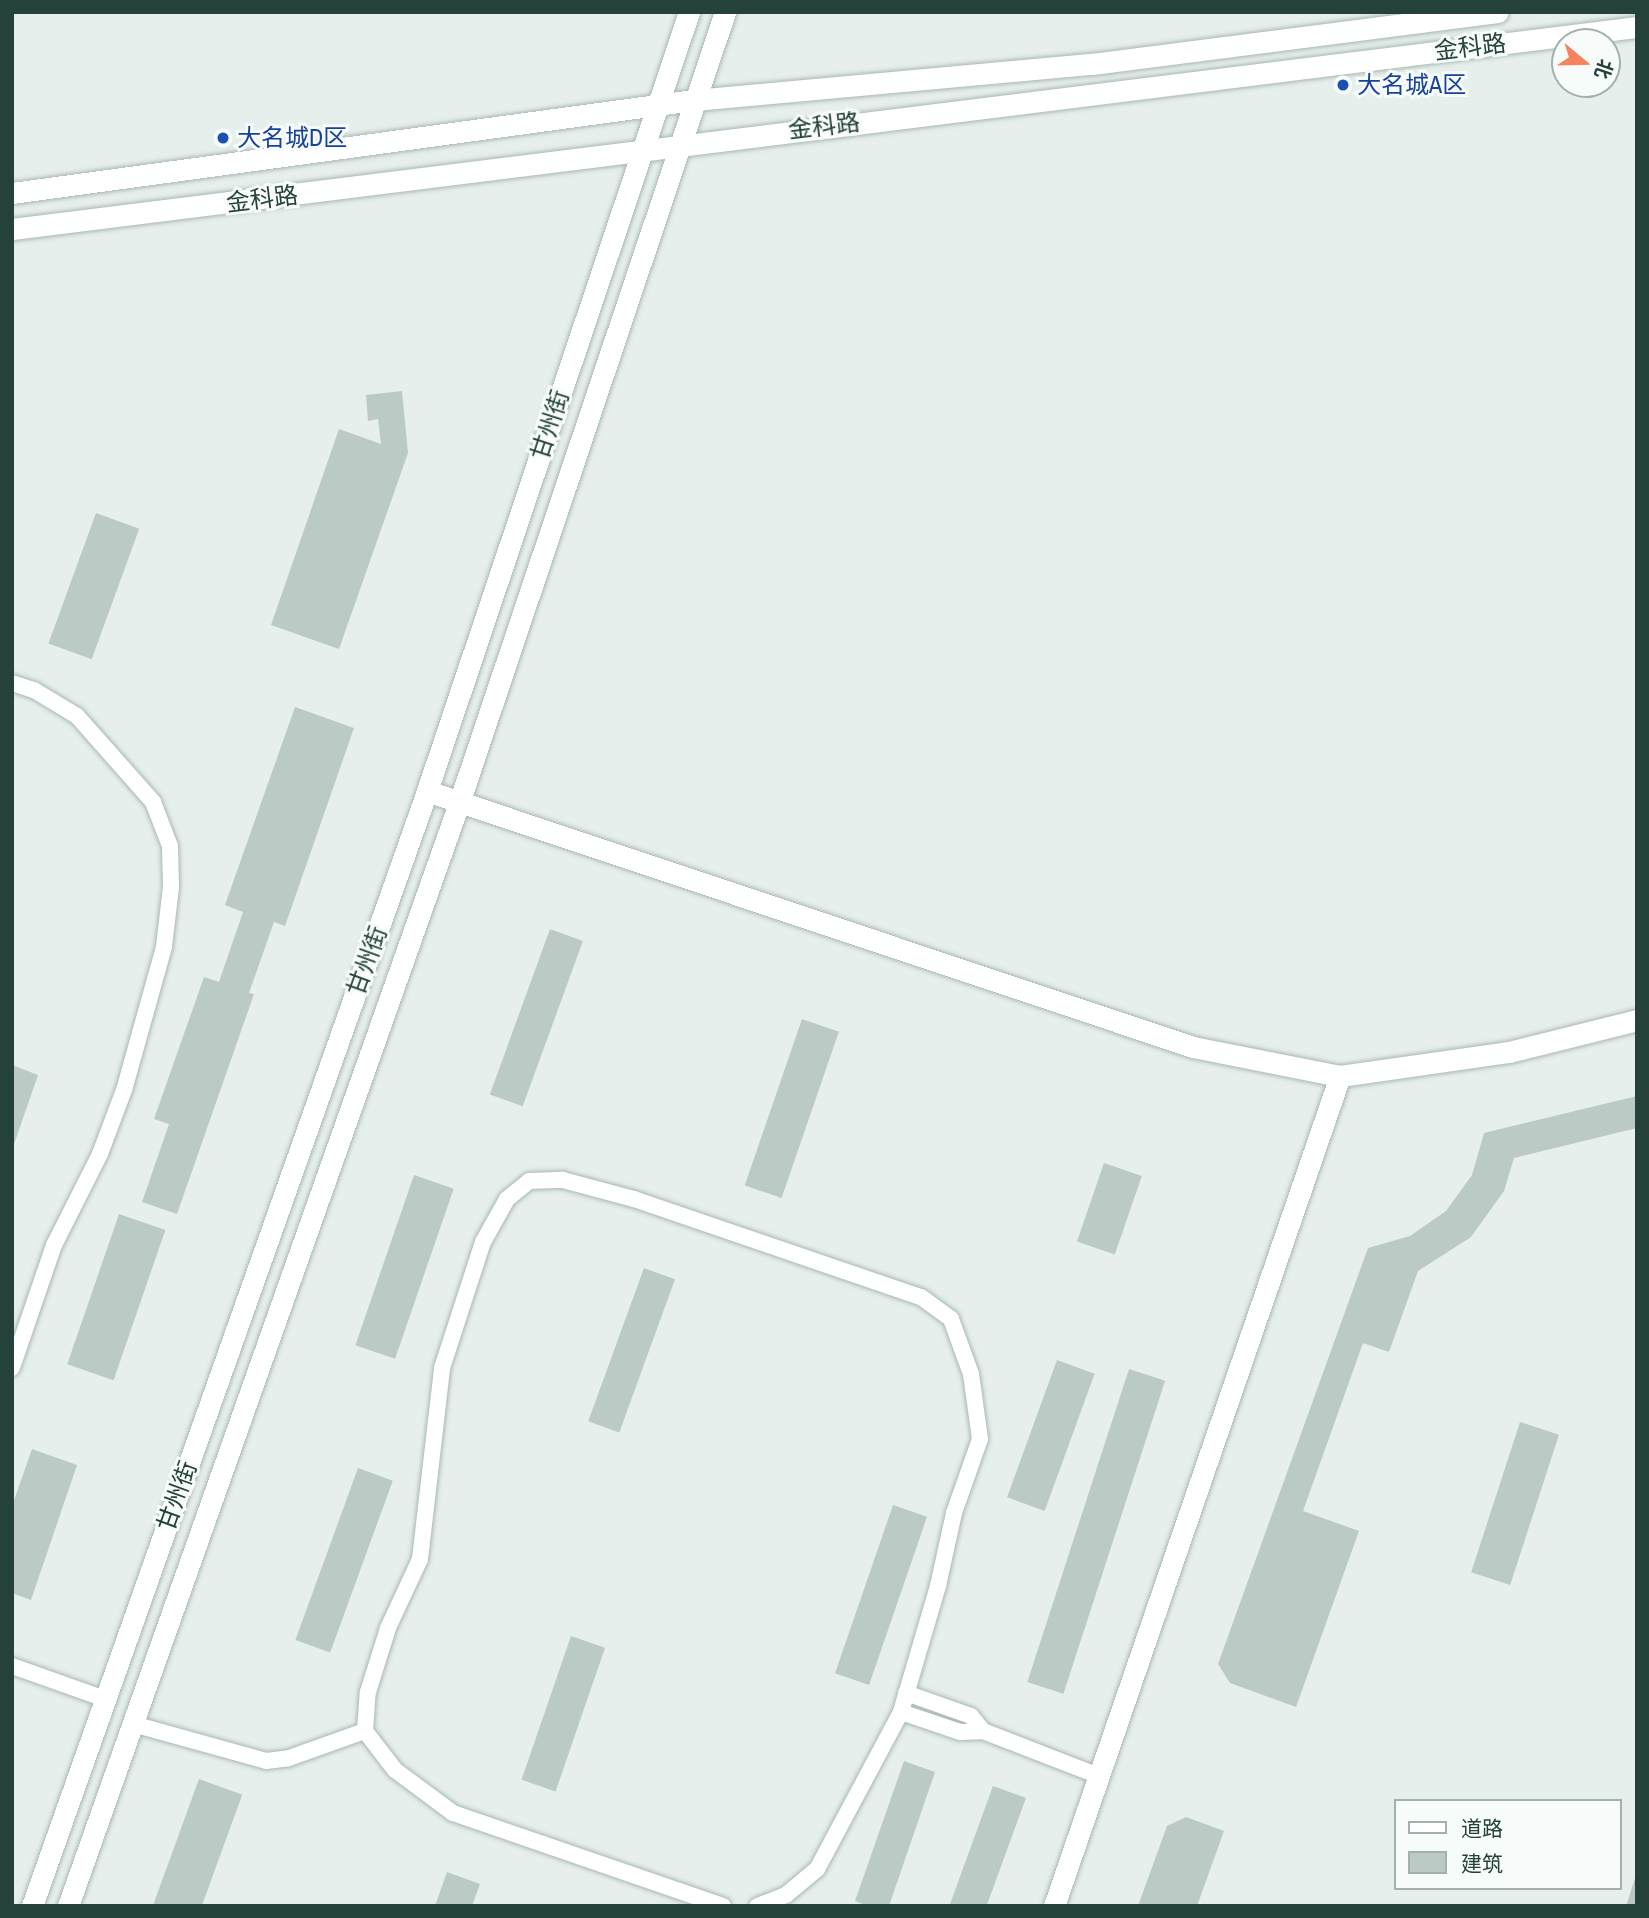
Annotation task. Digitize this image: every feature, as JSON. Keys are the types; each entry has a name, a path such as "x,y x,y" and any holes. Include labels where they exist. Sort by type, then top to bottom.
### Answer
{"street":[{"name":"甘州街","path":"32,1906 427,791 689,12"},
{"name":"甘州街","path":"68,1906 459,803 725,12"},
{"name":"金科路","path":"12,193 694,100 1093,64 1498,12"},
{"name":"金科路","path":"12,229 680,143 1637,27"},
{"path":"12,682 34,690 77,716 153,802 170,846 171,887 164,947 124,1090 100,1154 54,1245 12,1368"},
{"path":"427,791 1193,1047 1340,1076 1509,1052 1637,1020"},
{"path":"1054,1906 1340,1076"},
{"path":"723,1906 453,1814 404,1778 365,1731 368,1692 388,1628 419,1559 442,1368 482,1242 507,1199 529,1181 563,1180 634,1199 921,1297 951,1319 971,1374 980,1439 954,1513 938,1586 901,1712 817,1869 786,1895 757,1906"},
{"path":"12,1666 105,1699"},
{"path":"906,1693 971,1716 983,1731"},
{"path":"901,1712 960,1732 983,1731 1099,1776"},
{"path":"132,1724 266,1761 289,1758 365,1731"}],"building":[{"path":"402,391 408,453 339,649 271,625 339,429 381,444 378,419 368,421 366,395"},
{"path":"96,513 139,529 92,659 48,644"},
{"path":"295,707 354,728 285,926 274,922 249,993 254,994 177,1214 142,1202 169,1124 154,1119 204,977 219,982 243,912 225,905"},
{"path":"550,929 583,941 523,1106 490,1094"},
{"path":"802,1019 839,1032 782,1198 745,1185"},
{"path":"12,1065 38,1075 13,1147 12,1147"},
{"path":"1637,1096 1637,1128 1514,1158 1504,1191 1471,1237 1418,1271 1389,1352 1363,1343 1303,1511 1359,1531 1296,1707 1230,1683 1218,1664 1368,1248 1410,1236 1446,1211 1472,1175 1484,1133"},
{"path":"1104,1163 1142,1176 1115,1255 1077,1241"},
{"path":"414,1175 454,1189 395,1359 355,1345"},
{"path":"119,1214 165,1230 114,1380 67,1364"},
{"path":"644,1268 675,1279 619,1432 588,1421"},
{"path":"1057,1360 1095,1374 1045,1511 1007,1497"},
{"path":"1129,1369 1165,1381 1063,1694 1027,1682"},
{"path":"1520,1422 1559,1435 1510,1585 1471,1572"},
{"path":"32,1449 77,1465 31,1600 12,1593 12,1506"},
{"path":"358,1468 393,1481 330,1653 295,1640"},
{"path":"893,1505 927,1517 869,1685 835,1673"},
{"path":"571,1636 605,1648 556,1791 522,1780"},
{"path":"904,1761 935,1772 889,1906 868,1906 855,1901"},
{"path":"199,1779 242,1795 202,1906 153,1905"},
{"path":"993,1786 1026,1798 987,1906 949,1906"},
{"path":"1186,1817 1224,1831 1197,1906 1138,1906 1167,1826"},
{"path":"447,1872 480,1884 472,1906 435,1906"},
{"path":"1636,1875 1637,1906 1626,1906"}],"place":[{"name":"大名城A区","path":"1343,85"},
{"name":"大名城D区","path":"223,138"}]}
